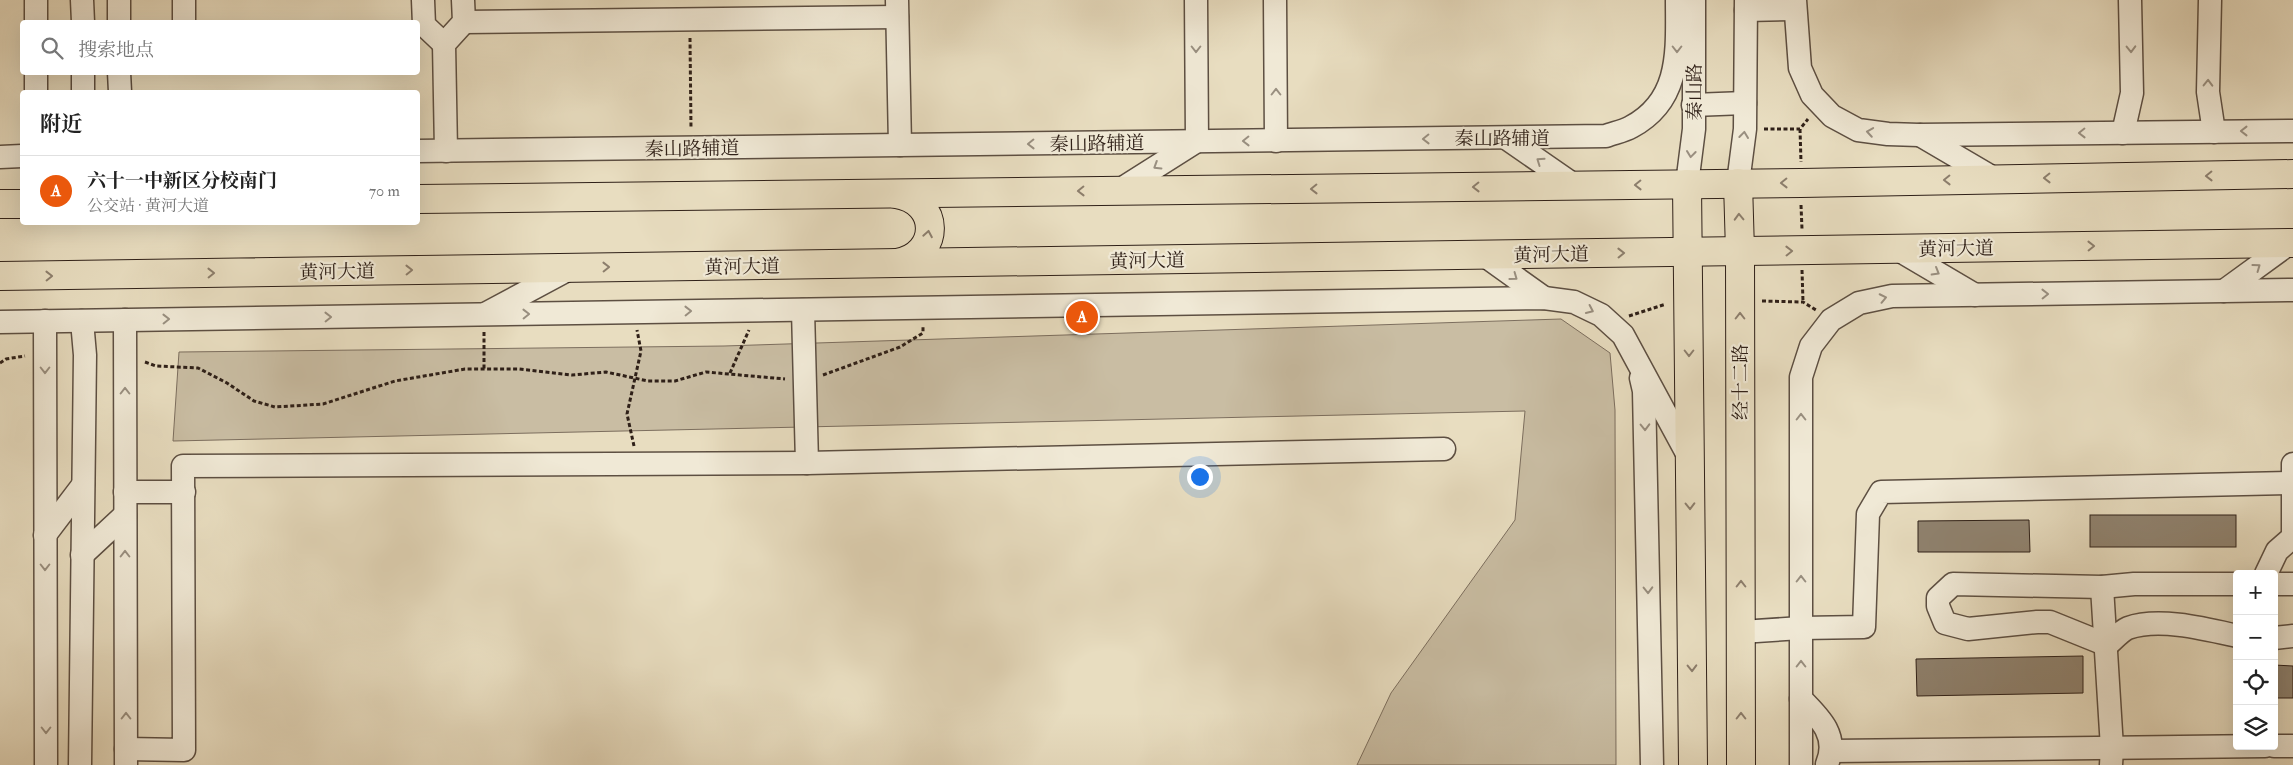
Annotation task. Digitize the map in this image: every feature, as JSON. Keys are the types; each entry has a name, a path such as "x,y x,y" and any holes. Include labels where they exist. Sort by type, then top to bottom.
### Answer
{"main road":[{"path":"420,199 1801,183 2293,174"},
{"name":"经十二路","path":"1738,183 1740,251 1741,765"},
{"path":"1687,184 1693,765"},
{"path":"895,264 918,256 926,246 930,235 930,223 926,211 918,202 908,196 896,194"},
{"path":"0,204 20,204"},
{"name":"黄河大道","path":"0,276 2291,243"}],"street":[{"path":"36,0 36,20"},
{"path":"82,0 83,20"},
{"path":"119,0 119,20"},
{"path":"184,0 184,20"},
{"path":"423,0 421,25 444,44"},
{"path":"1118,191 1197,142 1196,0"},
{"path":"1275,0 1276,141"},
{"name":"秦山路辅道","path":"420,151 1606,136 1632,127 1654,110 1669,87 1677,61 1677,0"},
{"name":"秦山路","path":"1687,184 1694,129 1694,0"},
{"path":"2123,133 2132,93 2130,0"},
{"path":"2210,0 2208,92 2214,132"},
{"path":"1746,5 1794,5 1800,68 1812,95 1832,116 1858,130 1888,134 1919,135 2293,131"},
{"name":"经十二路","path":"1738,183 1745,129 1746,5"},
{"path":"446,151 444,44 464,11 690,20 844,9 897,9 900,145"},
{"path":"36,75 36,90"},
{"path":"83,75 83,90"},
{"path":"119,75 120,90"},
{"path":"1694,105 1745,103"},
{"path":"1919,135 1995,179"},
{"path":"1506,138 1574,185"},
{"path":"0,157 20,156"},
{"path":"2224,291 2291,243"},
{"path":"1897,249 1975,295"},
{"path":"1484,255 1544,298"},
{"path":"484,315 571,268"},
{"path":"1801,765 1801,377 1811,346 1832,320 1859,303 1892,296 2293,290"},
{"path":"0,322 1544,298 1574,302 1601,315 1623,335 1689,457"},
{"path":"803,310 807,463"},
{"path":"125,320 126,757 184,750 183,466 807,463 1444,449"},
{"path":"45,321 46,765"},
{"path":"80,765 85,355 82,321"},
{"path":"1638,362 1644,391 1652,765"},
{"path":"2268,570 2277,551 2293,537 2293,464"},
{"path":"1741,632 1801,628 1864,627 1868,514 1881,492 2293,483"},
{"path":"45,535 83,485"},
{"path":"125,492 184,492"},
{"path":"82,555 125,515"},
{"path":"2107,645 2050,622 1968,629 1945,623 1938,606 1938,598 1953,584 2102,587 2134,584 2233,584"},
{"path":"2278,584 2293,584"},
{"path":"2102,587 2107,645 2112,756"},
{"path":"2107,645 2127,628 2156,624 2186,625 2233,635"},
{"path":"2278,638 2293,636"},
{"path":"1801,699 1821,719 1830,758 2112,756 2233,748"},
{"path":"2278,746 2293,746"}],"path":[{"path":"690,20 691,148"},
{"path":"1800,129 1803,302"},
{"path":"125,354 156,366 198,368 227,383 254,401 275,407 323,404 395,381 466,369 519,369 572,375 606,372 648,381 675,381 706,372 805,381 900,347 923,333 924,308"},
{"path":"730,373 749,330 748,310"},
{"path":"634,312 642,351 627,414 638,464"},
{"path":"484,315 484,369"},
{"path":"0,363 6,359 45,353"}],"shaded area":[{"path":"1561,319 1610,353 1615,410 1616,765 1357,765 1391,693 1515,520 1525,411 173,441 179,352 724,346"}],"building":[{"path":"2090,515 2236,515 2236,547 2090,547"},
{"path":"2029,520 2030,552 1918,552 1918,521"},
{"path":"2083,656 2083,693 1917,696 1916,659"},
{"path":"2278,665 2293,666 2293,698 2278,698"}],"place":[{"name":"六十一中新区分校南门","path":"1082,317"}]}
